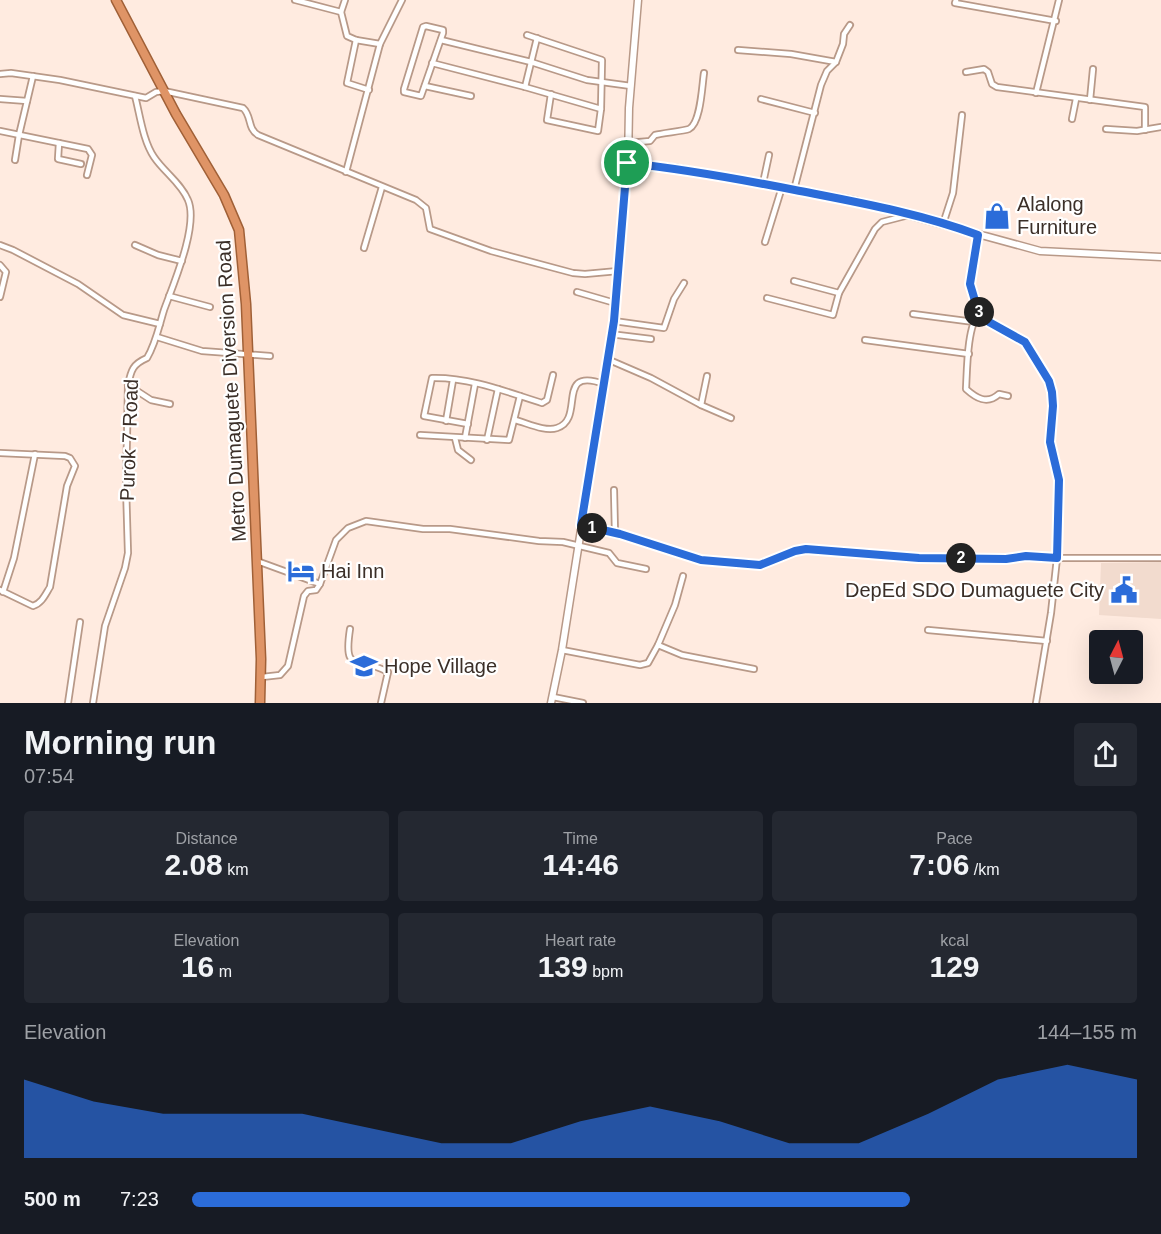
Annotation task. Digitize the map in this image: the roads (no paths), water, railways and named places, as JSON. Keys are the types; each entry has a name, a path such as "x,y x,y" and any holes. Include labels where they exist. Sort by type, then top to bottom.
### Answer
{"highway":[{"name":"Metro Dumaguete Diversion Road","path":"116,0 164,91 224,195 236,222 244,276 248,354 262,677 260,703"}],"street":[{"path":"295,0 341,12"},
{"path":"345,0 341,12 346,34 356,40 380,44"},
{"path":"346,172 380,44 402,0"},
{"path":"583,703 552,700 562,650 610,334 614,321 638,0"},
{"path":"956,0 955,3 1056,21"},
{"path":"1036,93 1056,21 1059,0"},
{"path":"794,190 824,77 836,62 849,25"},
{"path":"423,27 443,30 441,40 421,96 404,92 423,27"},
{"path":"527,35 599,58 603,64 598,131 547,120 551,94"},
{"path":"525,87 537,38"},
{"path":"356,40 346,83 369,90"},
{"path":"441,40 531,62 602,84 631,86"},
{"path":"738,50 780,53 836,62"},
{"path":"432,63 601,109"},
{"path":"966,72 984,69 988,72 994,86 1145,107 1145,130"},
{"path":"1090,100 1093,69"},
{"path":"628,143 650,141 655,135 690,128 698,114 704,73"},
{"path":"0,74 33,76 146,98 156,92 164,91 243,108 248,114 251,129 258,135 416,200 426,208 430,229 491,251 573,273 618,271"},
{"path":"15,160 33,76"},
{"path":"425,86 471,96"},
{"name":"Purok 7 Road","path":"93,703 105,626 128,553 126,486 128,385 131,370 136,363 147,358 157,337 182,261 191,213 189,201 149,148 135,96"},
{"path":"0,99 27,100"},
{"path":"761,99 814,113"},
{"path":"1071,119 1076,99"},
{"path":"943,224 953,193 962,115"},
{"path":"1106,129 1145,130 1161,127"},
{"path":"0,132 88,149 92,155 87,175"},
{"path":"59,143 58,159 81,164"},
{"path":"763,183 769,155"},
{"path":"627,163 676,168 857,201 1040,250 1161,256"},
{"path":"364,248 382,187"},
{"path":"765,242 782,187"},
{"path":"767,298 833,315 839,293 875,229 882,222 912,215"},
{"path":"978,235 970,284 979,314 1025,342 1049,381 1053,406 1050,442 1059,480 1057,558 1047,641 1036,703"},
{"path":"0,245 78,284 123,315 160,324"},
{"path":"135,245 158,255 182,261"},
{"path":"0,265 6,272 0,297"},
{"path":"794,281 839,293"},
{"path":"614,321 664,328 674,299 684,283"},
{"path":"577,292 615,303"},
{"path":"169,296 210,307"},
{"path":"913,314 974,322"},
{"path":"979,314 974,322 966,389 974,396 987,401 999,394 1008,396"},
{"path":"610,334 651,339"},
{"path":"157,337 202,351 270,356"},
{"path":"865,340 969,354"},
{"path":"607,359 731,418"},
{"path":"468,424 426,417 424,414 432,378 498,389 545,403 553,375"},
{"path":"700,405 707,376"},
{"path":"515,420 548,429 557,428 565,423 570,414 573,391 577,383 583,379 590,379 603,384"},
{"path":"446,421 453,380"},
{"path":"465,438 475,384"},
{"path":"128,385 151,400 170,404"},
{"path":"487,440 498,389"},
{"path":"420,435 509,440 520,396"},
{"path":"455,438 458,450 471,460"},
{"path":"0,453 35,454 65,456 74,462 75,466 67,486 50,587 43,599 33,606 1,591 14,558 35,454"},
{"path":"614,490 615,533"},
{"path":"262,677 280,675 288,666 304,596 308,591 316,590 320,584 336,540 348,528 366,521 578,545 609,553 617,563 646,568"},
{"path":"581,525 615,533 701,560 760,565 806,549 919,558 1006,559 1026,556 1161,558"},
{"path":"257,561 320,584"},
{"path":"562,650 640,665 648,663 675,604 683,576"},
{"path":"68,703 80,622"},
{"path":"350,629 346,652 350,658 357,663 376,666 388,672 381,703"},
{"path":"928,630 1047,641"},
{"path":"658,645 682,655 754,669"}],"place":[{"name":"Alalong Furniture","path":"997,216"},
{"name":"Hai Inn","path":"301,571"},
{"name":"DepEd SDO Dumaguete City","path":"1124,590"},
{"name":"Hope Village","path":"364,666"}]}
